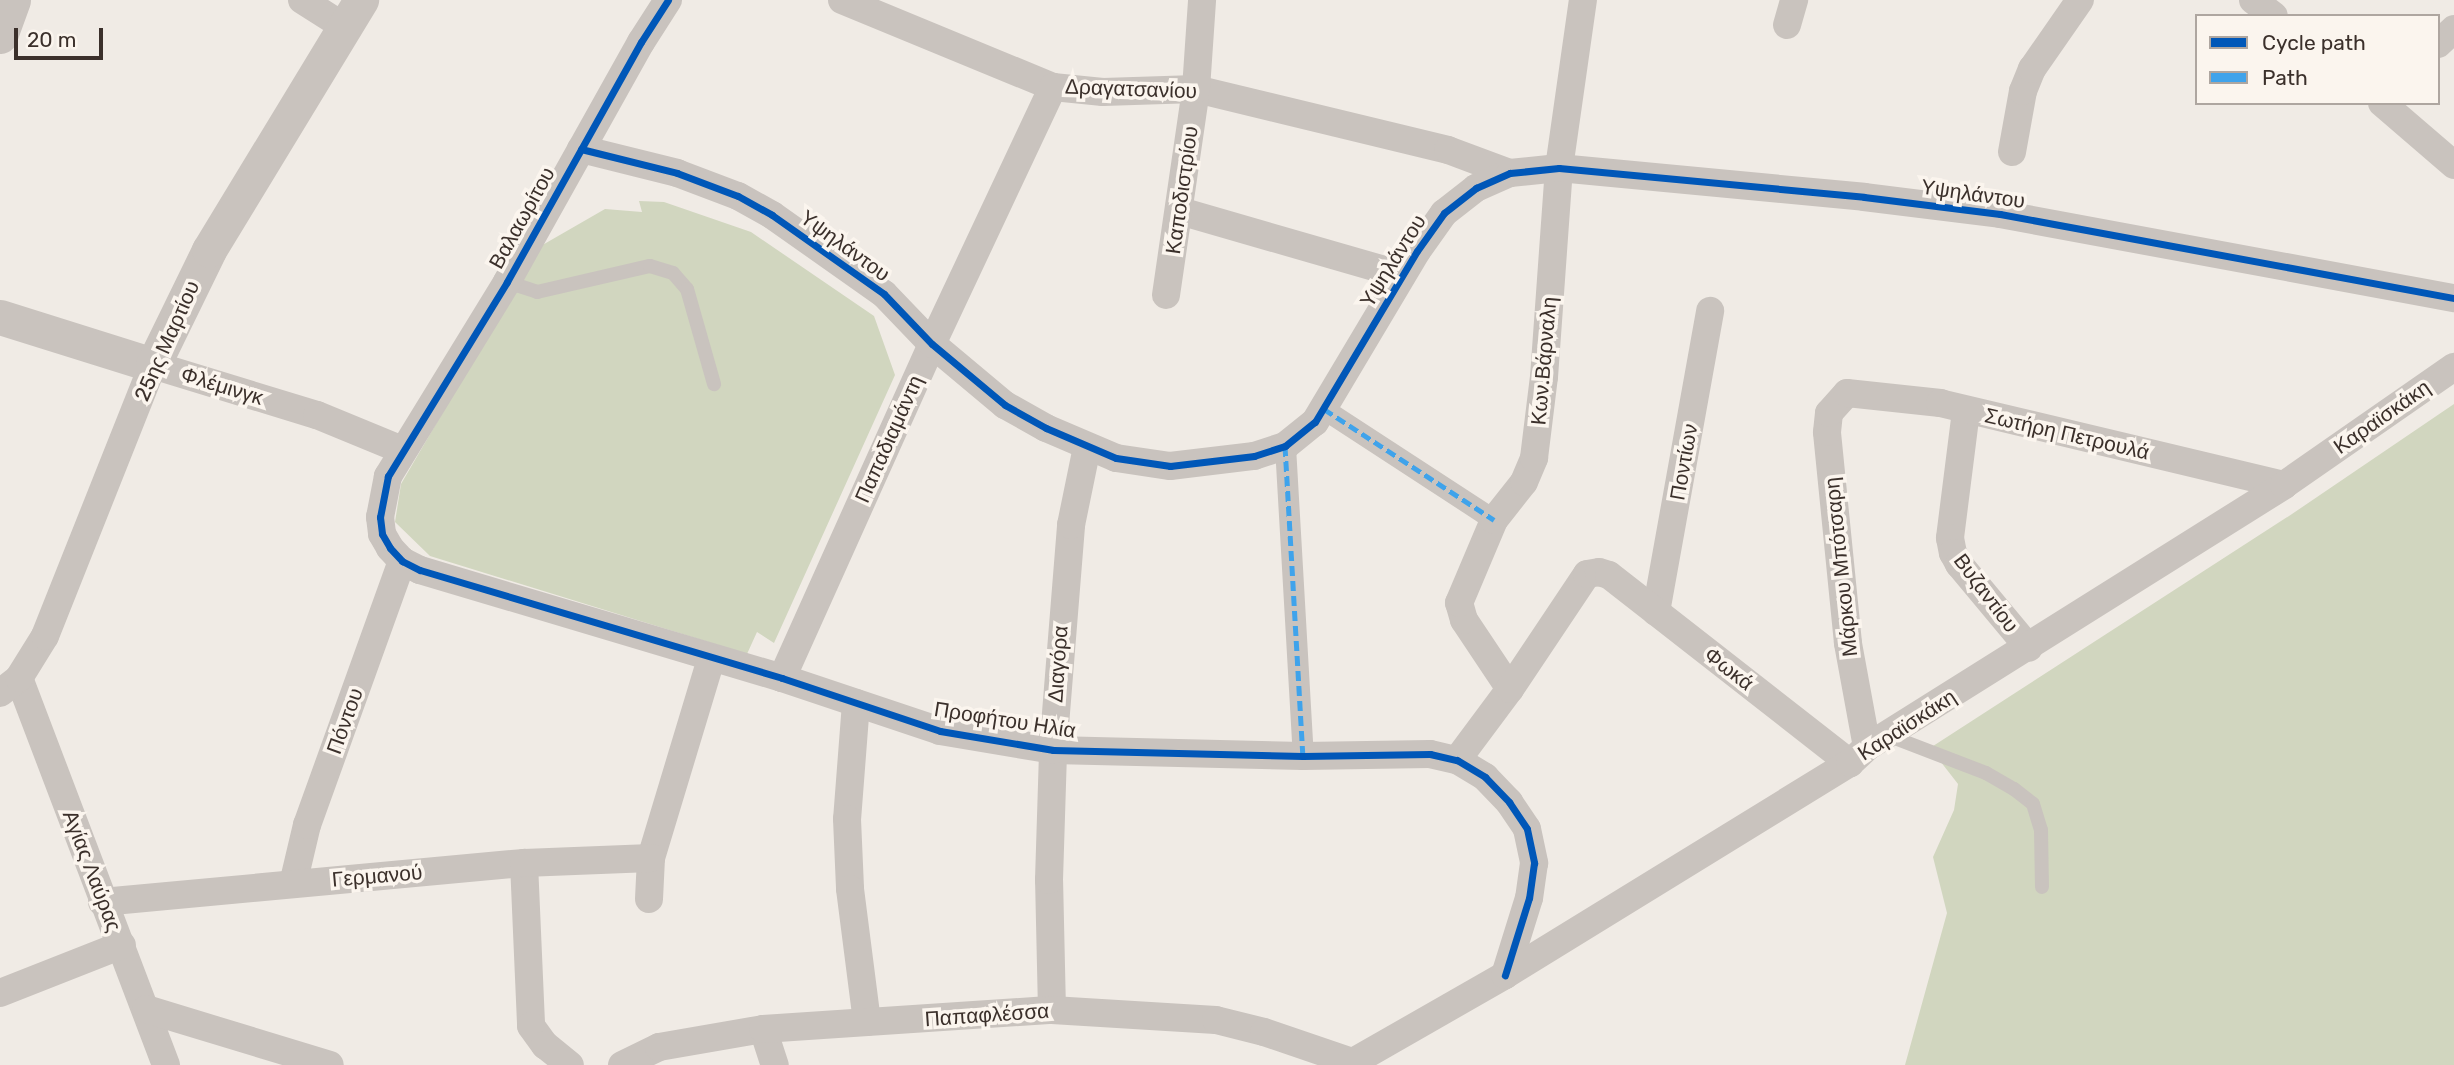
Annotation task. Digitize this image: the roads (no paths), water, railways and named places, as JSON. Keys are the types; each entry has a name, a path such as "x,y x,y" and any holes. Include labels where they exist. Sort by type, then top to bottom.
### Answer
{"street":[{"path":"302,0 352,13"},
{"name":"Βαλαωρίτου","path":"402,450 507,282 668,0"},
{"name":"Δραγατσανίου","path":"842,0 884,8 1053,87 1103,92 1196,89 1448,150 1510,173"},
{"name":"Καποδιστρίου","path":"1167,295 1196,89 1202,0"},
{"name":"Κων.Βάρναλη","path":"1510,689 1464,620 1459,603 1494,520 1524,482 1534,458 1544,377 1559,168 1583,0"},
{"path":"2012,152 2024,91 2032,69 2080,0"},
{"path":"2253,0 2271,14"},
{"name":"25ης Μαρτίου","path":"6,680 45,636 153,365 209,250 352,13"},
{"path":"2440,42 2454,29"},
{"name":"Παπαδιαμάντη","path":"782,678 932,344 1053,87"},
{"path":"2384,105 2454,165"},
{"name":"Υψηλάντου","path":"581,149 677,173 738,196 772,215 884,295 932,344 1005,405 1087,447 1116,458 1170,466 1254,456 1285,446 1315,422 1402,275 1444,213 1476,188 1510,173 1559,168 1864,197 2000,214 2454,298"},
{"path":"1180,211 1402,275"},
{"name":"Ποντίων","path":"1656,612 1710,311"},
{"name":"Φλέμινγκ","path":"0,317 317,415 402,450"},
{"name":"Καραϊσκάκη","path":"1350,1064 1505,975 2029,648 2284,485 2454,367"},
{"name":"Σωτήρη Πετρουλά","path":"1847,393 1940,403 2284,485"},
{"name":"Μάρκου Μπότσαρη","path":"1847,393 1829,413 1828,446 1848,643 1868,749"},
{"path":"1324,409 1494,520"},
{"name":"Βυζαντίου","path":"1966,411 1950,538 1953,554 1959,565 2029,648"},
{"path":"1285,446 1303,755"},
{"name":"Διαγόρα","path":"1052,1010 1049,880 1053,750 1071,525 1087,447"},
{"path":"402,450 384,485 380,517 382,534 402,561"},
{"name":"Προφήτου Ηλία","path":"402,561 420,570 782,678 940,731 1053,750 1303,755 1430,754 1457,760 1485,778 1509,802 1527,829 1534,863 1530,898 1505,975"},
{"name":"Πόντου","path":"293,884 307,825 402,561"},
{"name":"Φωκά","path":"1510,689 1587,574 1599,572 1609,575 1656,612 1868,749"},
{"path":"649,899 652,858 711,659"},
{"name":"Αγίας Λαύρας","path":"6,680 122,945 166,1065"},
{"path":"1457,760 1510,689"},
{"path":"856,704 847,819 850,889 867,1022"},
{"name":"Γερμανού","path":"103,902 524,863 652,858"},
{"path":"524,863 531,1026 545,1045 570,1065"},
{"path":"0,993 122,945"},
{"path":"146,1009 330,1065"},
{"name":"Παπαφλέσσα","path":"622,1065 659,1048 763,1029 1052,1010 1216,1020 1264,1032 1350,1064"},
{"path":"763,1029 775,1065"}],"lane":[{"path":"507,282 537,292 650,266 673,273 687,289 713,384"},
{"path":"1868,749 1986,773 2033,804 2041,830 2042,887"}]}
